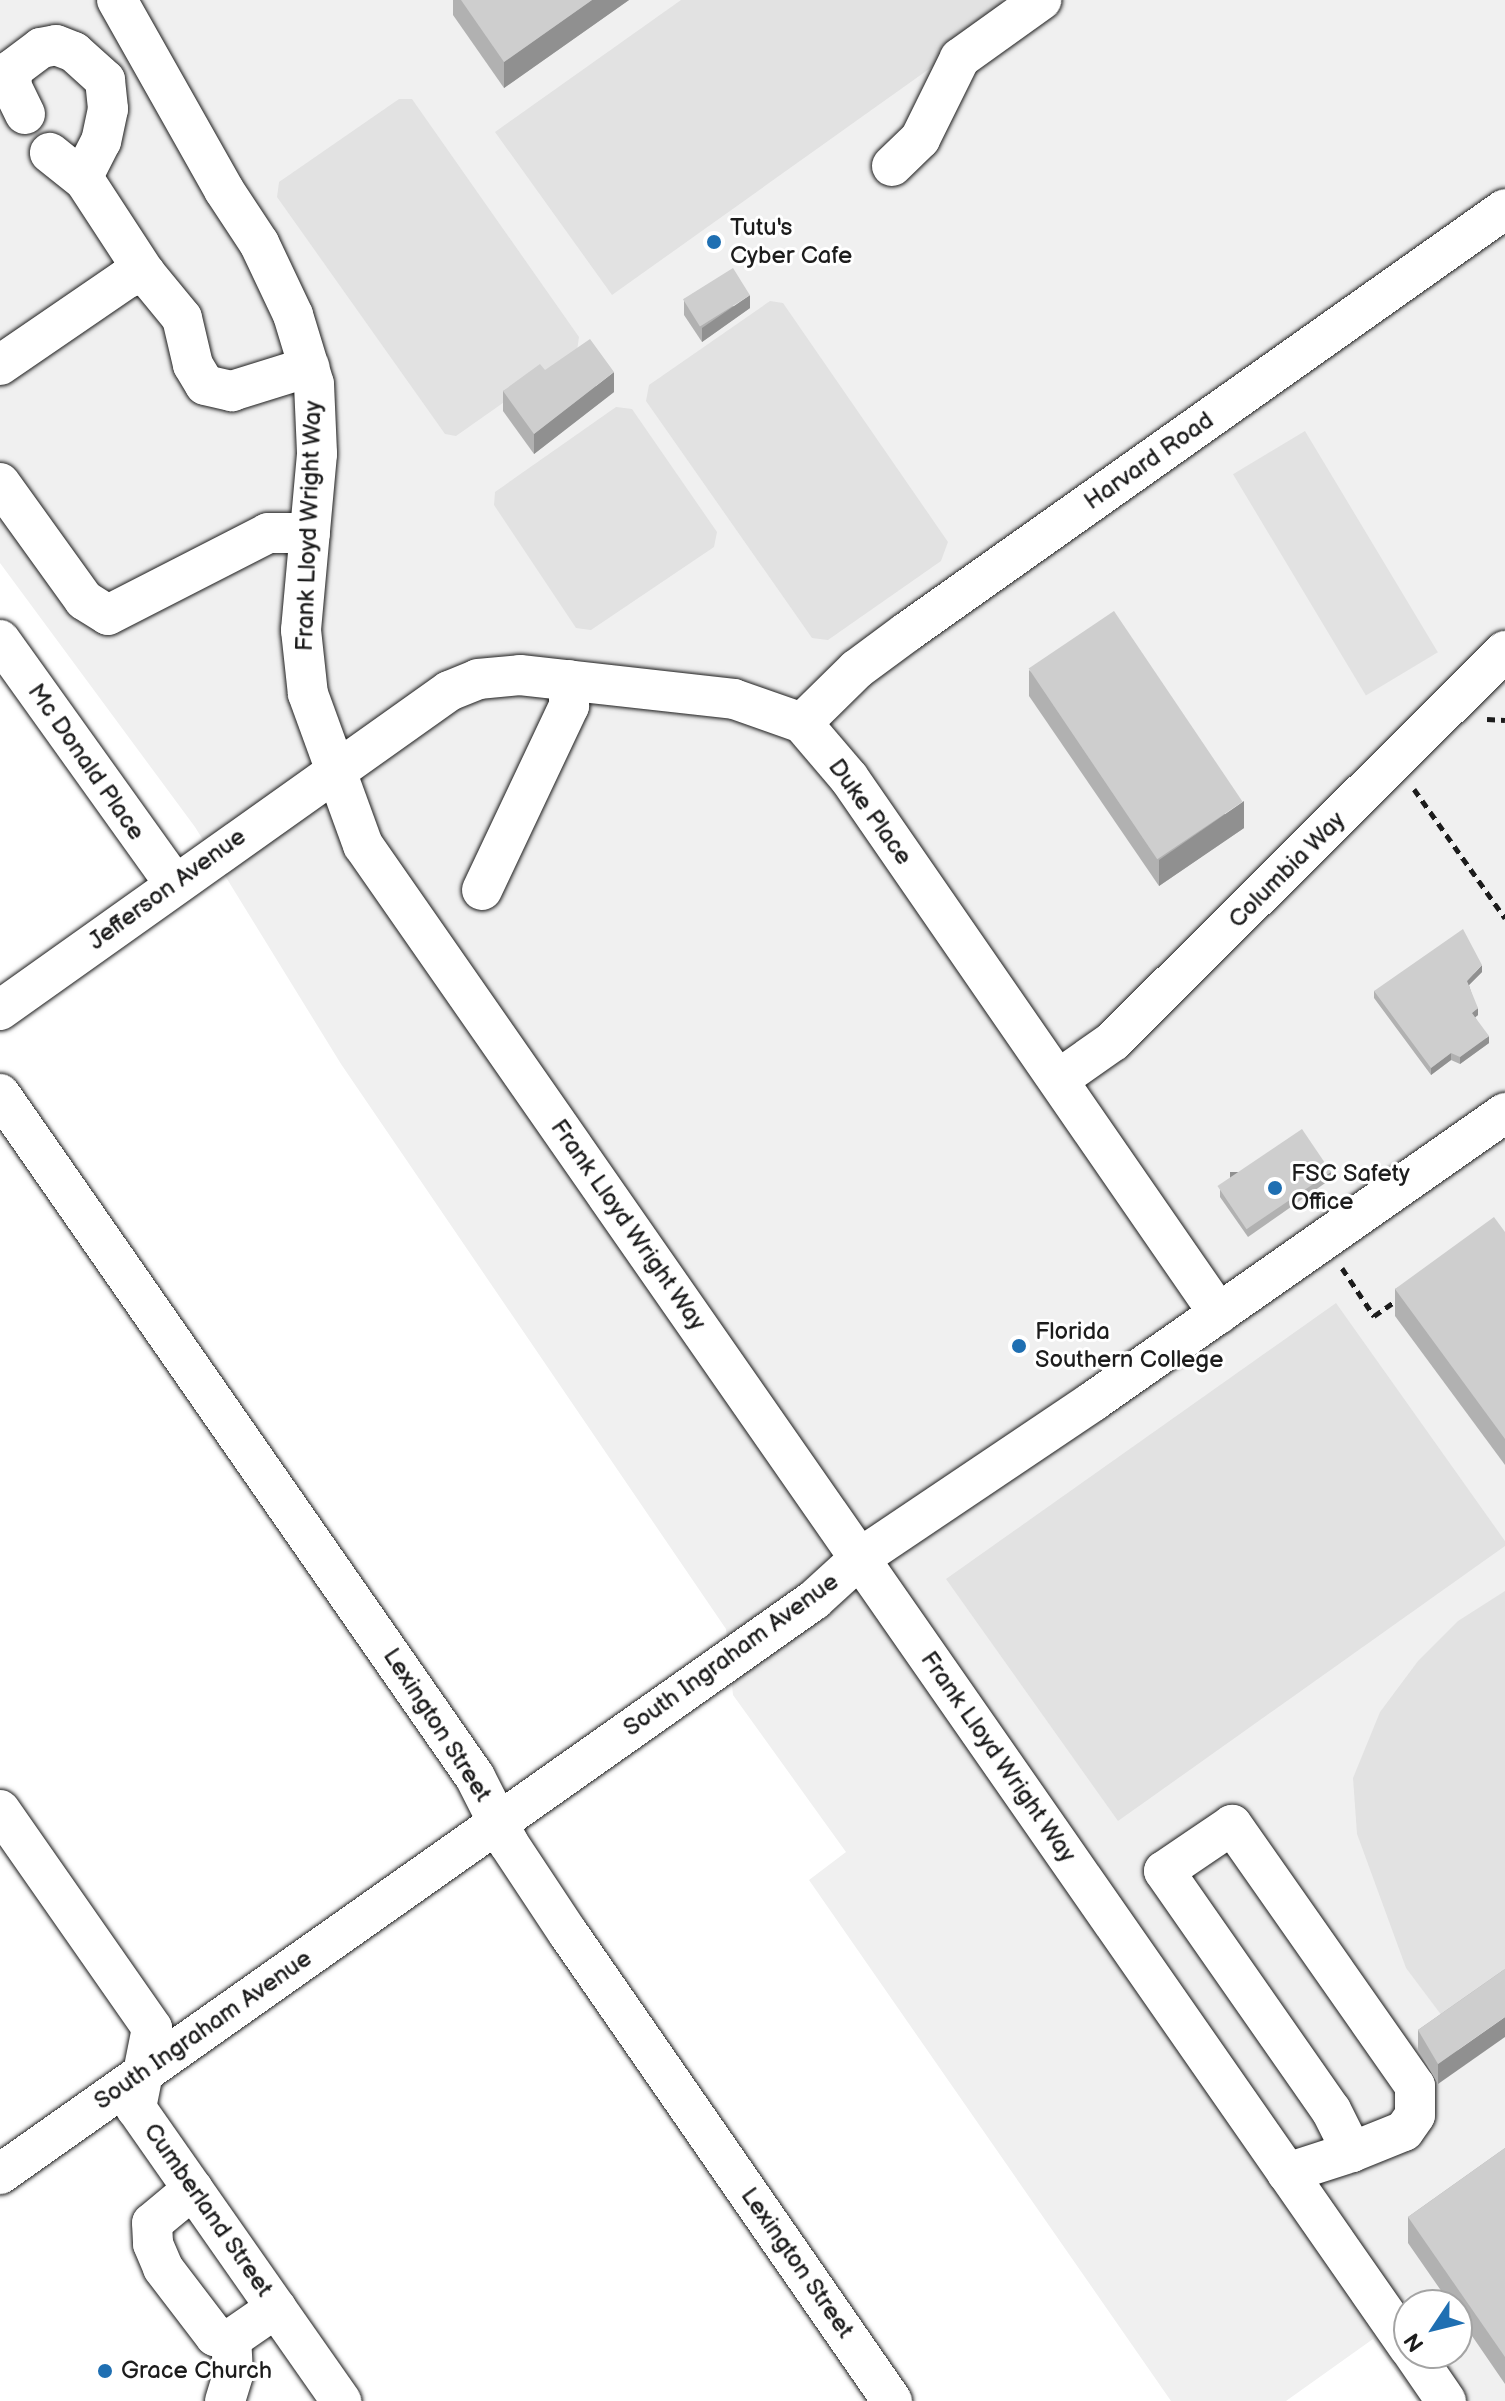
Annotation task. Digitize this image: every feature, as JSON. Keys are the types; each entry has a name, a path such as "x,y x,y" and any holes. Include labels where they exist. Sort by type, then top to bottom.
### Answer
{"street":[{"name":"Frank Lloyd Wright Way","path":"117,0 224,190 259,243 293,315 314,384 317,454 301,630 308,694 363,845 1393,2325"},
{"path":"892,166 920,139 960,58 1041,0"},
{"path":"25,114 11,85 13,69 41,48 56,45 74,52 105,80 108,109 101,141 85,172 85,181"},
{"path":"50,153 85,181 145,273 182,318 193,365 205,385 232,391 309,367"},
{"name":"Harvard Road","path":"802,723 857,669 907,632 1505,209"},
{"path":"0,365 127,278 145,273"},
{"path":"0,483 95,610 108,615 268,533 310,533"},
{"name":"Mc Donald Place","path":"0,640 174,883"},
{"name":"Columbia Way","path":"1059,1079 1113,1041 1485,703 1505,651"},
{"path":"336,770 449,691 478,679 520,675 734,699 802,723"},
{"path":"482,890 569,706 569,680"},
{"name":"Duke Place","path":"802,723 849,778 1219,1314"},
{"name":"Jefferson Avenue","path":"0,1010 336,770"},
{"name":"Lexington Street","path":"0,1094 458,1752 509,1844 568,1933 892,2401"},
{"name":"South Ingraham Avenue","path":"0,2174 814,1600 860,1558 1219,1314 1505,1113"},
{"name":"Cumberland Street","path":"0,1810 152,2028 136,2108 341,2401"},
{"path":"1287,2173 1352,2152 1404,2131 1415,2115 1415,2086 1232,1825 1164,1871 1331,2110 1352,2152"},
{"path":"193,2189 152,2223 153,2244 163,2268 215,2336 231,2339 276,2308"},
{"path":"225,2401 233,2374 231,2339"},
{"path":"1424,2369 1446,2401"}],"path":[{"path":"1485,703 1505,720"},
{"path":"1414,788 1505,918"},
{"path":"1338,1262 1374,1316 1399,1298"}],"shaded area":[{"name":"Florida Southern College","path":"0,0 1505,0 1505,2401 1417,2401 1394,2369 1473,2369 1473,2289 1393,2289 1393,2367 1373,2339 1286,2401 1171,2401 809,1880 846,1852 733,1695 726,1629 341,1064 195,827 0,563"},
{"path":"681,0 1001,0 1009,12 612,295 495,132"},
{"path":"399,99 412,99 579,337 577,351 456,436 445,434 277,197 279,182"},
{"path":"770,301 783,303 948,542 941,561 828,640 812,638 646,401 649,385"},
{"path":"616,407 632,409 717,532 714,547 591,630 576,628 494,505 495,492"},
{"path":"1305,431 1438,652 1366,695 1233,474"},
{"path":"1336,1303 1505,1541 1505,1546 1118,1821 946,1579"},
{"path":"1505,1591 1505,1983 1448,2024 1406,1968 1357,1834 1353,1778 1380,1712 1418,1661 1458,1621"}],"building":[{"path":"461,0 592,0 504,62"},
{"path":"733,268 750,295 700,326 683,299"},
{"path":"590,339 614,372 534,434 503,391 540,364 545,370"},
{"path":"1114,611 1243,802 1157,859 1029,669"},
{"path":"1463,929 1482,965 1467,981 1478,1008 1472,1013 1489,1036 1460,1057 1451,1053 1431,1068 1374,991"},
{"name":"FSC Safety Office","path":"1302,1129 1331,1172 1247,1229 1217,1186"},
{"path":"1494,1217 1505,1232 1505,1439 1395,1289"},
{"path":"1505,1969 1505,2017 1438,2064 1418,2030"},
{"path":"1505,2148 1505,2357 1473,2311 1473,2289 1458,2289 1408,2217"}],"place":[{"name":"Tutu's Cyber Cafe","path":"714,242"},
{"name":"FSC Safety Office","path":"1275,1188"},
{"name":"Florida Southern College","path":"1019,1346"},
{"name":"Grace Church","path":"105,2371"}]}
